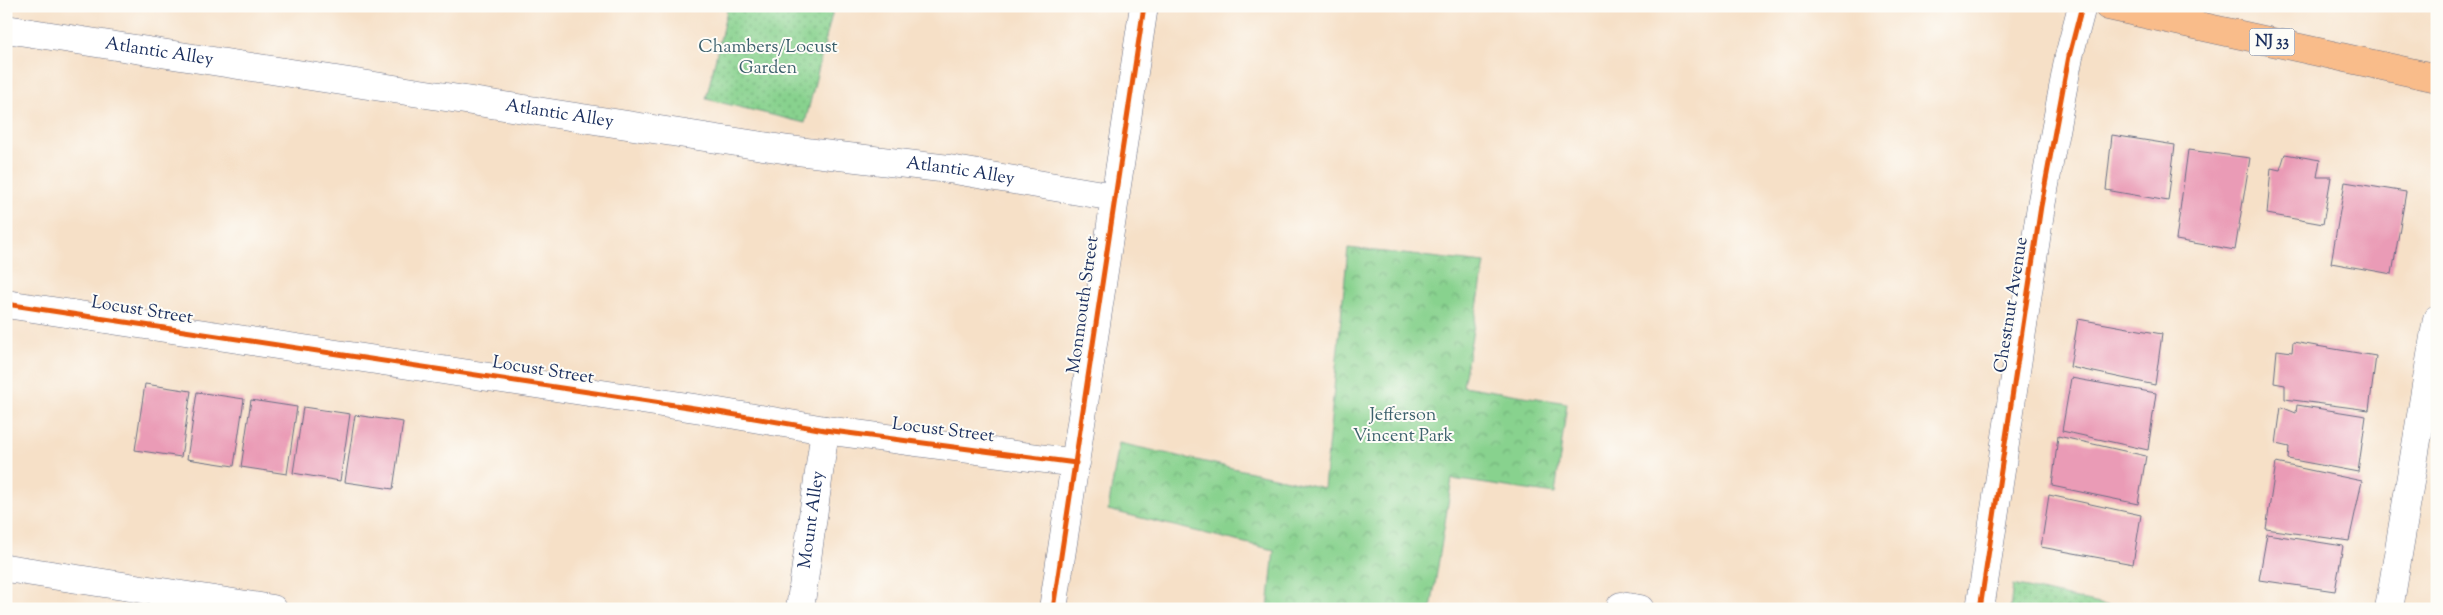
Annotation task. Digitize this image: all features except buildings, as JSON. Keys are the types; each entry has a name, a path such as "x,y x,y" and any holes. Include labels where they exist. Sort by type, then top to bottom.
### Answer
{"main road":[{"name":"NJ 33","path":"2108,6 2437,78"}],"street":[{"name":"Monmouth Street","path":"1053,609 1144,6"},
{"name":"Chestnut Avenue","path":"1980,609 2042,206 2069,56 2082,6"},
{"name":"Atlantic Alley","path":"6,29 285,74 790,150 949,170 1114,197"},
{"name":"Locust Street","path":"6,304 701,409 825,430 1076,463"},
{"path":"2389,609 2437,319"},
{"name":"Mount Alley","path":"800,609 825,430"},
{"path":"6,568 273,609"}],"green space":[{"name":"Chambers/Locust Garden","path":"728,6 834,6 805,123 706,99"},
{"name":"Jefferson Vincent Park","path":"1348,248 1485,263 1463,386 1567,403 1555,494 1452,479 1431,609 1268,609 1274,550 1108,510 1119,443 1324,488"},
{"path":"2013,585 2123,609 2010,609"}],"cycle path":[{"path":"1053,609 1144,6"},
{"path":"1980,609 2041,206 2069,56 2082,6"},
{"path":"6,304 701,409 825,430 1076,463"}]}
